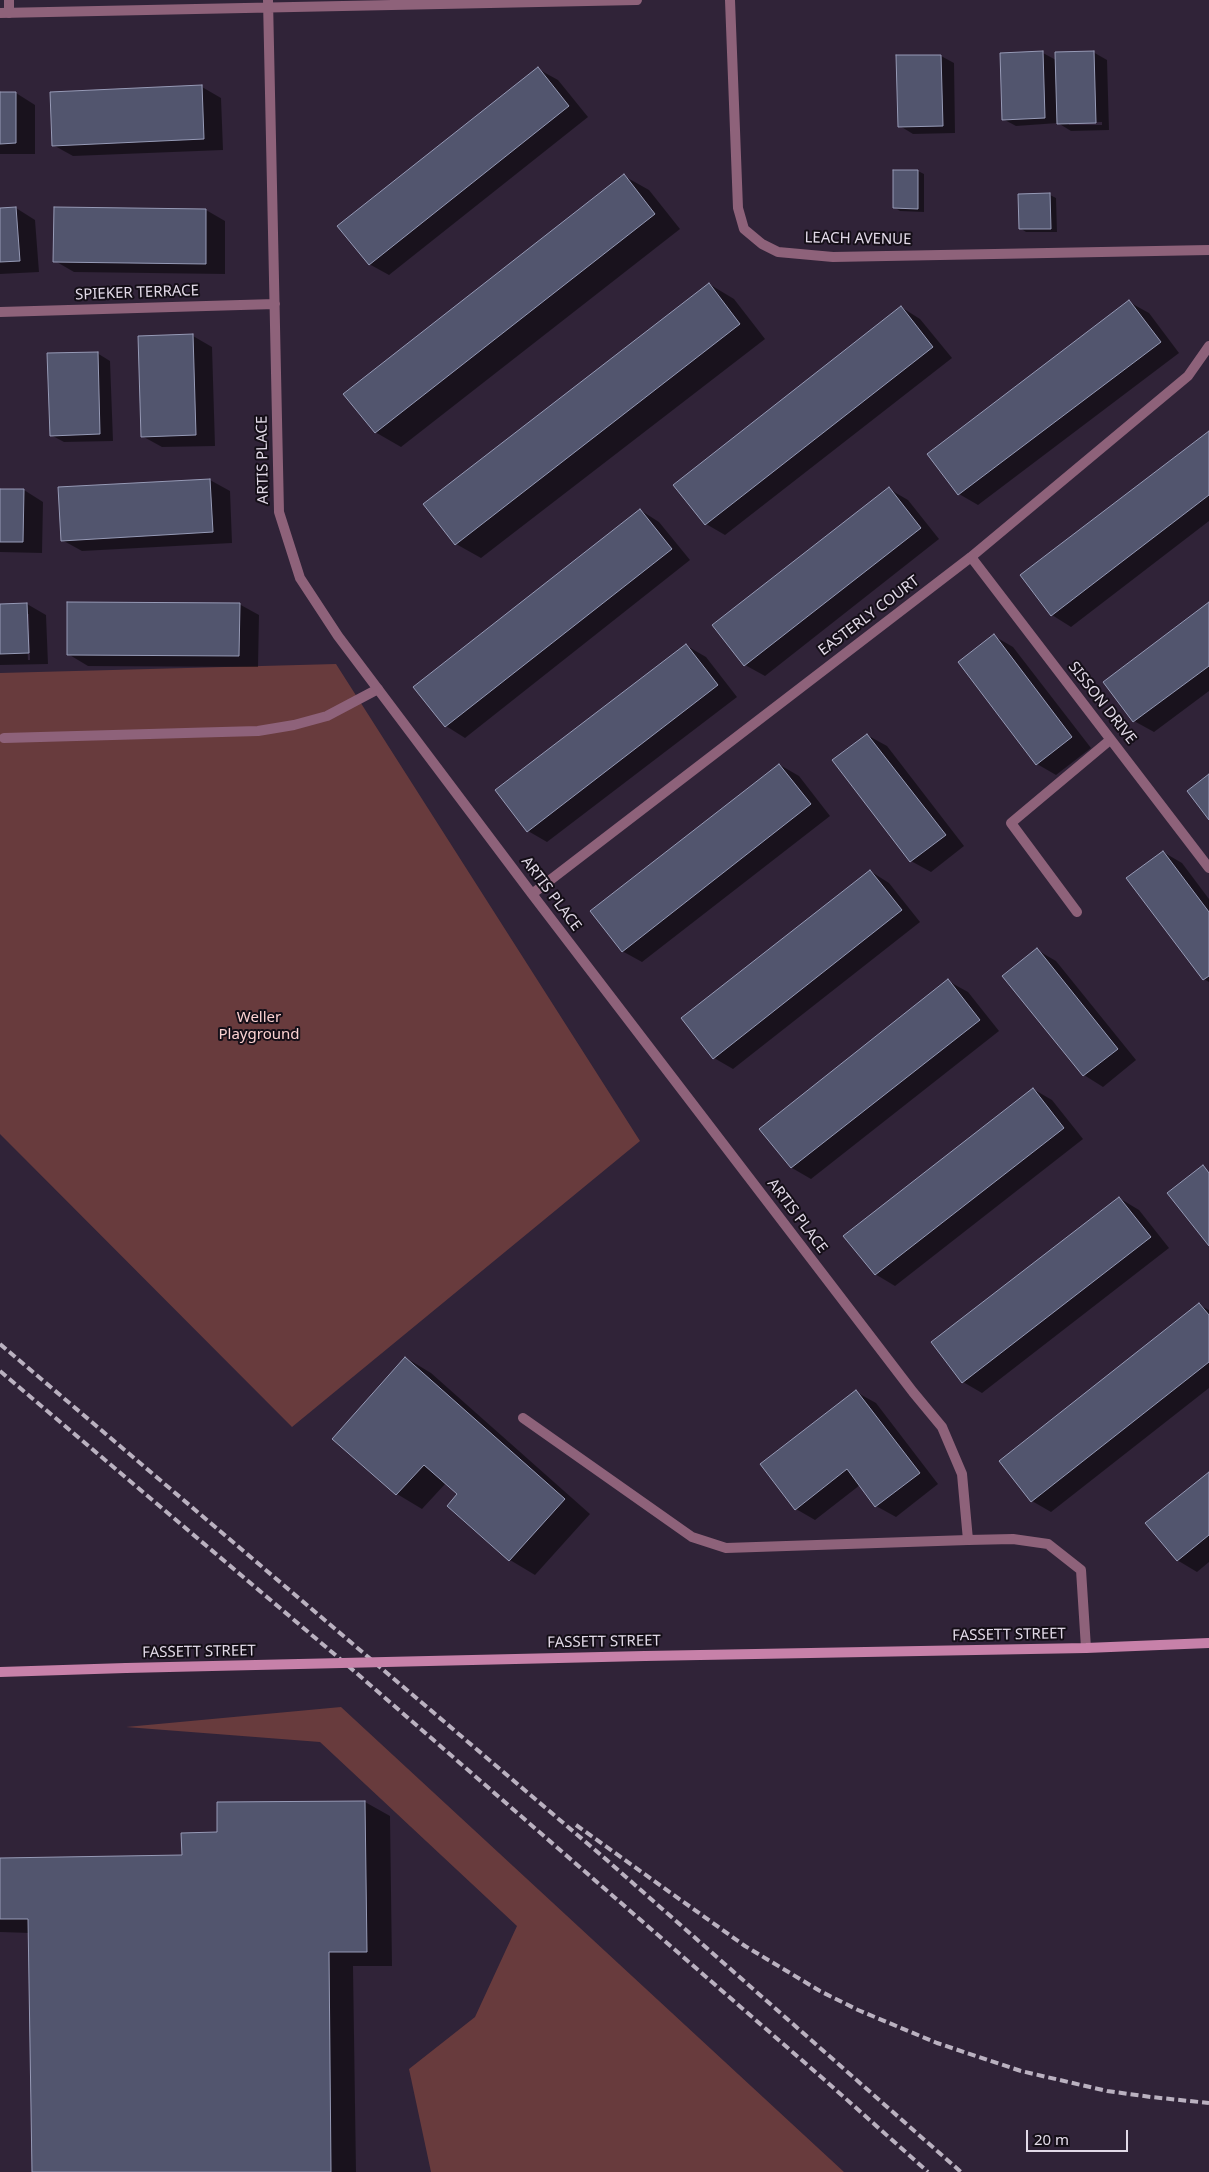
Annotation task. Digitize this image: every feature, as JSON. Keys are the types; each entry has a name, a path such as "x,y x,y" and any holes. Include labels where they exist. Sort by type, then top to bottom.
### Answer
{"street":[{"path":"9,0 5,13 268,3 637,0"},
{"name":"LEACH AVENUE","path":"730,0 738,208 744,229 762,244 778,252 833,256 1209,250"},
{"name":"ARTIS PLACE","path":"268,3 279,512 300,578 338,636 532,894 912,1392 942,1427 962,1474 968,1540"},
{"name":"SPIEKER TERRACE","path":"0,312 275,304"},
{"name":"EASTERLY COURT","path":"532,894 970,557 1188,376 1209,346"},
{"name":"SISSON DRIVE","path":"970,557 1209,868"},
{"path":"4,738 258,731 294,725 327,716 378,689"},
{"path":"1077,912 1011,823 1110,740"},
{"path":"523,1418 692,1538 726,1548 1013,1539 1048,1544 1081,1570 1086,1648"},
{"name":"FASSETT STREET","path":"0,1672 646,1656 1086,1648 1209,1643"}],"green space":[{"name":"Weller Playground","path":"336,664 640,1141 292,1427 0,1134 0,673"},
{"path":"341,1707 844,2172 431,2172 409,2069 475,2017 517,1926 320,1742 126,1727"}],"building":[{"path":"1043,51 1045,118 1002,120 1000,53"},
{"path":"1094,51 1096,123 1057,124 1055,52"},
{"path":"896,55 941,55 943,126 898,127"},
{"path":"538,67 569,106 369,265 337,226"},
{"path":"202,85 204,139 52,146 50,92"},
{"path":"0,92 16,92 16,143 0,144"},
{"path":"893,170 918,170 918,209 893,208"},
{"path":"624,174 655,214 375,433 343,394"},
{"path":"1050,193 1051,229 1019,229 1018,194"},
{"path":"16,207 20,261 0,262 0,208"},
{"path":"54,207 206,209 206,264 53,262"},
{"path":"709,283 740,324 455,545 423,504"},
{"path":"1129,300 1161,342 958,495 927,454"},
{"path":"901,306 933,347 705,525 673,485"},
{"path":"193,334 196,435 141,437 138,336"},
{"path":"98,352 100,434 50,436 47,353"},
{"path":"1209,431 1209,495 1051,616 1020,575"},
{"path":"210,479 213,532 61,541 58,487"},
{"path":"889,487 921,528 744,666 712,625"},
{"path":"0,489 24,489 23,542 0,542"},
{"path":"640,509 672,549 445,727 413,687"},
{"path":"67,602 240,603 239,656 67,655"},
{"path":"1209,602 1209,666 1133,722 1103,682"},
{"path":"27,603 29,653 0,654 0,604"},
{"path":"994,634 1072,737 1036,765 958,662"},
{"path":"686,644 718,685 527,832 495,790"},
{"path":"867,734 946,835 910,862 832,760"},
{"path":"779,764 811,804 622,952 590,911"},
{"path":"1209,774 1209,820 1187,791"},
{"path":"1163,851 1209,912 1209,976 1203,980 1126,878"},
{"path":"870,870 902,910 713,1059 681,1018"},
{"path":"1037,948 1118,1049 1083,1076 1002,976"},
{"path":"948,979 980,1020 791,1168 759,1129"},
{"path":"1033,1088 1064,1128 875,1275 843,1236"},
{"path":"1203,1165 1209,1173 1209,1246 1167,1193"},
{"path":"1119,1197 1151,1237 962,1383 931,1342"},
{"path":"1199,1303 1209,1315 1209,1362 1031,1502 999,1461"},
{"path":"405,1357 565,1499 509,1561 447,1506 457,1494 424,1465 396,1495 332,1439"},
{"path":"856,1390 920,1473 875,1507 847,1469 795,1510 760,1464"},
{"path":"1209,1472 1209,1535 1177,1561 1145,1523"},
{"path":"365,1801 367,1952 329,1952 331,2172 32,2172 28,1919 0,1919 0,1858 182,1855 181,1833 217,1832 217,1802"}],"railway":[{"path":"0,1344 601,1855 961,2172"},
{"path":"0,1371 346,1664 928,2172"},
{"path":"576,1825 745,1946 820,1991 858,2010 937,2043 1021,2071 1107,2091 1209,2103"}]}
